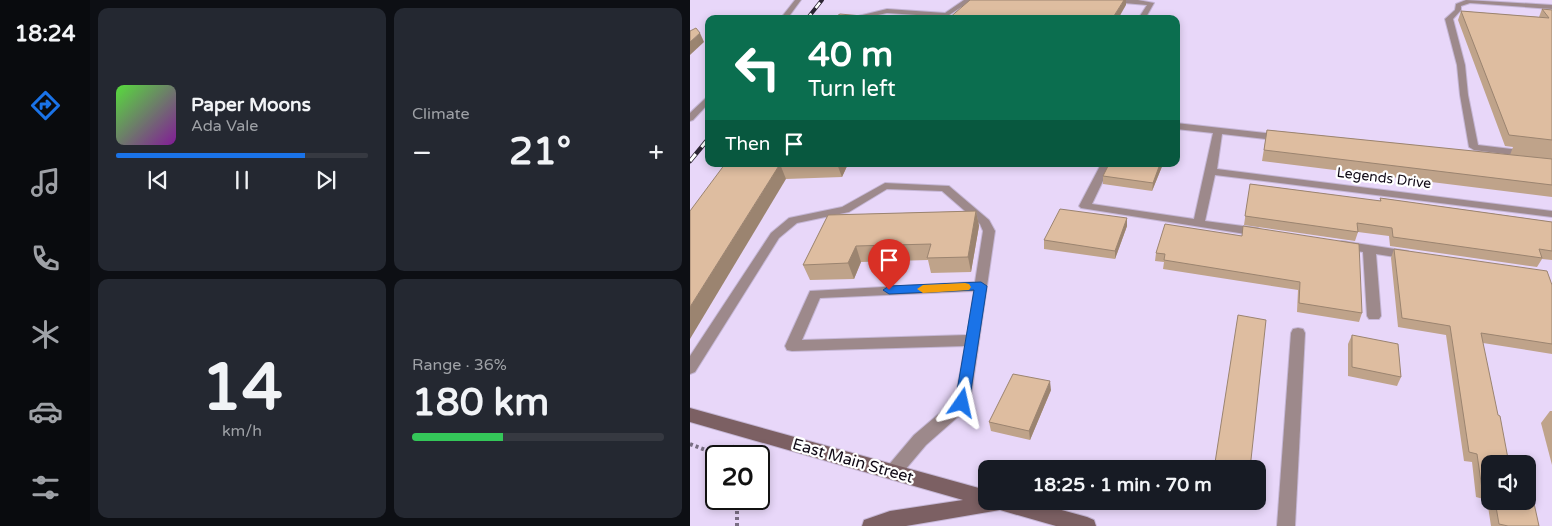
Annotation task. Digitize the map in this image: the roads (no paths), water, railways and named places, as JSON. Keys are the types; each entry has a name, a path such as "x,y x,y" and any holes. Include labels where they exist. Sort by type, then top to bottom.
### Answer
{"main road":[{"name":"East Main Street","path":"690,416 978,496"},
{"path":"871,526 890,520 978,503"},
{"name":"East Main Street","path":"1030,510 1087,526"}],"street":[{"path":"787,15 798,0"},
{"path":"868,15 887,11 946,15 969,0"},
{"path":"1112,0 1151,3 1144,15"},
{"path":"1552,8 1470,0 1458,5 1458,10 1449,19 1461,65 1464,95 1474,147 1552,157"},
{"path":"690,118 705,102"},
{"path":"1180,126 1297,139"},
{"path":"1199,223 1212,171 1218,130"},
{"path":"1532,165 1552,168"},
{"path":"1104,167 1085,206 1274,235"},
{"name":"Legends Drive","path":"1212,171 1552,214"},
{"path":"690,368 775,236 793,220 845,210 885,186 946,188 985,222 989,231 962,403 920,440 893,472"},
{"path":"1331,243 1417,256"},
{"path":"1369,249 1374,316"},
{"path":"973,340 792,346 815,294 981,286"},
{"path":"1286,526 1298,333"}],"railway":[{"path":"810,15 822,0"},
{"path":"690,161 705,143"}]}
